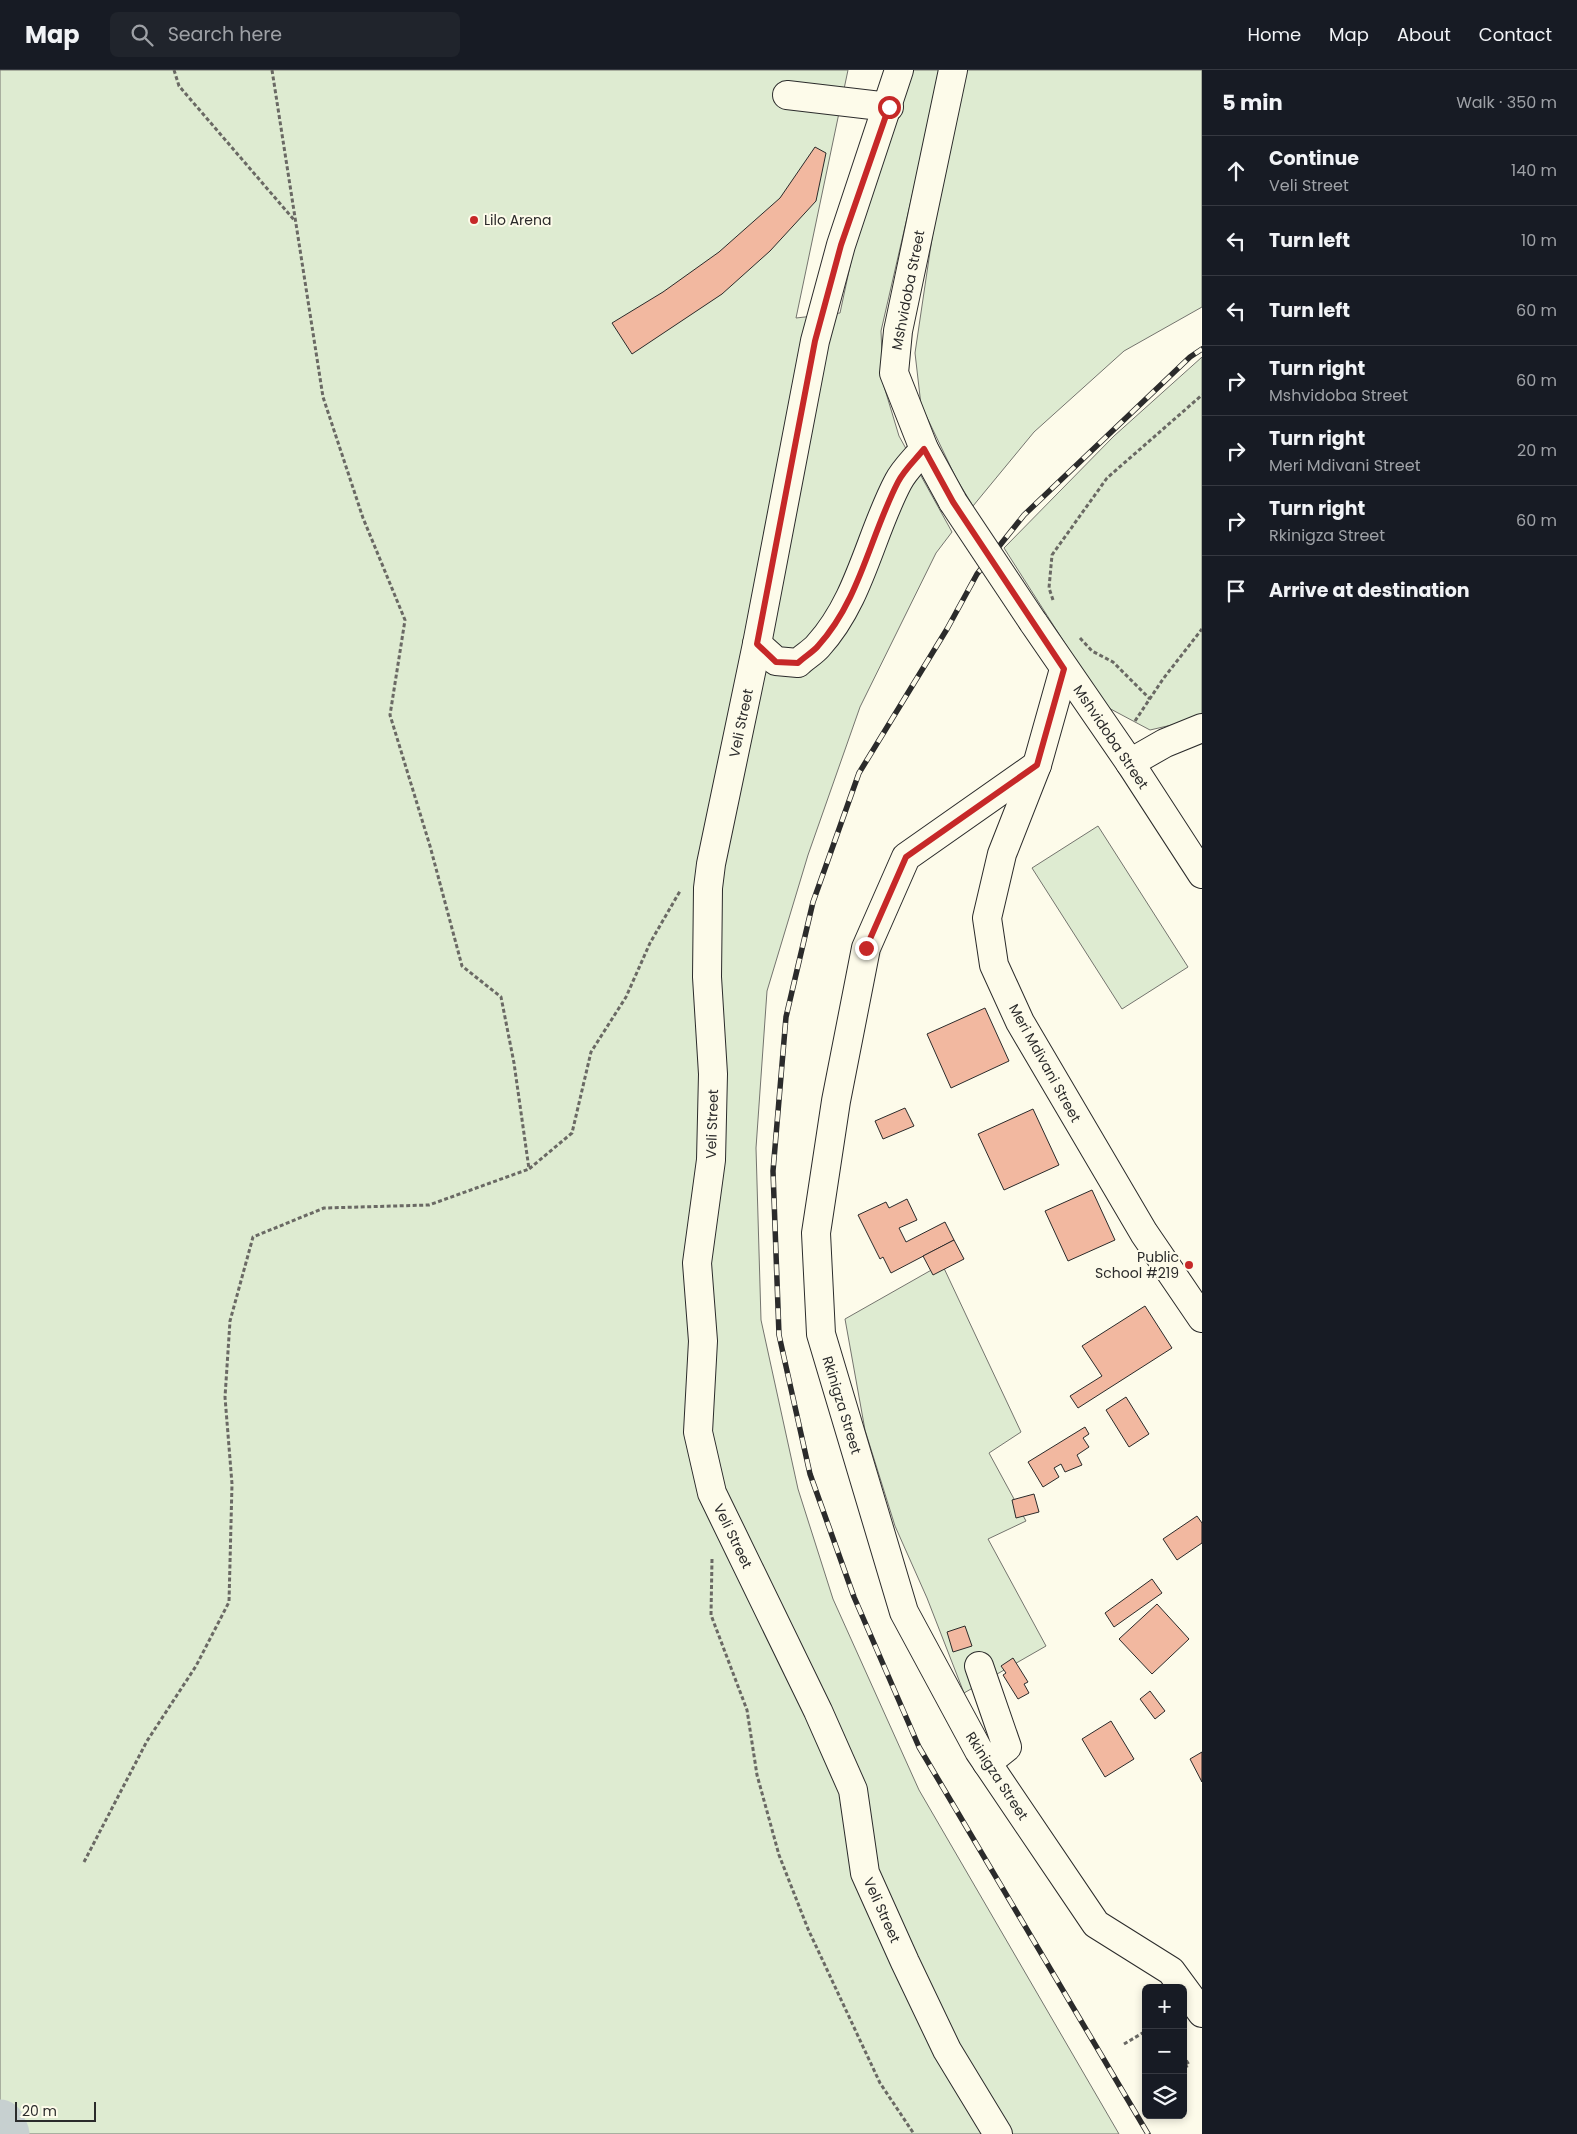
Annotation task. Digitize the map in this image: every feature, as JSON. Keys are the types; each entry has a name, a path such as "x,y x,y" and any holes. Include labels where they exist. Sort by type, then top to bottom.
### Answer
{"street":[{"name":"Veli Street","path":"900,70 841,245 815,341 757,644 711,864 708,888 707,977 714,1074 711,1160 697,1263 703,1341 698,1432 712,1493 818,1711 853,1790 865,1873 905,1962 948,2050 998,2134"},
{"name":"Mshvidoba Street","path":"953,70 898,330 894,373 924,449 953,502 1064,669 1124,754 1202,874"},
{"path":"786,95 889,107"},
{"path":"757,644 776,662 798,663 818,647 839,617 862,572 883,514 899,480 924,449"},
{"name":"Meri Mdivani Street","path":"1064,669 1037,765 1002,854 988,918 994,965 1020,1022 1124,1200 1144,1233 1202,1318"},
{"path":"1124,754 1165,743 1202,728"},
{"name":"Rkinigza Street","path":"1037,765 906,857 866,948 836,1101 816,1232 821,1334 904,1612 987,1763 1096,1924 1170,1971 1202,2013"},
{"path":"979,1666 1006,1748 987,1763"}],"path":[{"path":"174,70 179,86 296,221"},
{"path":"272,70 323,397 363,518 405,620 390,715 430,846 462,966 501,997 514,1062 529,1169"},
{"path":"1056,608 1049,588 1052,556 1107,478 1202,395"},
{"path":"1124,754 1150,699 1202,629"},
{"path":"1079,637 1092,651 1113,662 1150,699"},
{"path":"84,1862 147,1741 196,1666 229,1602 232,1484 225,1397 226,1378 230,1321 253,1237 324,1208 429,1205 529,1169 572,1132 591,1052 626,997 650,943 682,888 711,864"},
{"path":"712,1550 711,1616 747,1710 757,1775 779,1855 808,1929 880,2083 914,2134"},
{"path":"1124,2044 1142,2033"}],"green space":[{"path":"0,70 848,70 796,318 840,313 892,70 941,70 881,331 883,383 899,436 952,532 936,553 860,707 808,855 767,991 756,1148 761,1320 798,1489 833,1599 919,1790 1119,2134 0,2134"},
{"path":"966,70 1202,70 1202,307 1124,351 1034,432 973,506 956,478 921,405 915,353 939,191"},
{"path":"1202,357 1202,718 1150,730 1105,706 1004,548 1114,436"},
{"path":"1098,826 1188,967 1122,1009 1032,868"},
{"path":"942,1264 1021,1432 989,1453 1026,1521 988,1539 1046,1646 964,1693 927,1598 895,1526 865,1430 845,1319"}],"building":[{"path":"815,147 826,153 816,201 770,251 722,294 632,354 612,323 663,292 719,252 780,198"},
{"path":"985,1008 1009,1061 951,1088 927,1034"},
{"path":"905,1108 914,1126 883,1139 875,1121"},
{"path":"1033,1109 1059,1165 1004,1190 978,1134"},
{"path":"1092,1190 1115,1240 1068,1261 1045,1211"},
{"path":"907,1199 917,1220 899,1228 906,1242 945,1222 954,1240 891,1273 883,1257 880,1259 858,1215 886,1202 889,1208"},
{"path":"954,1240 964,1259 933,1275 923,1256"},
{"path":"1145,1306 1172,1348 1078,1408 1070,1396 1102,1376 1082,1346"},
{"path":"1126,1397 1149,1434 1129,1447 1106,1410"},
{"path":"1085,1427 1089,1434 1083,1438 1089,1447 1077,1455 1082,1465 1065,1472 1061,1464 1054,1468 1059,1477 1043,1487 1028,1462"},
{"path":"1034,1494 1039,1512 1016,1518 1012,1500"},
{"path":"1197,1516 1202,1523 1202,1543 1177,1560 1163,1539"},
{"path":"1152,1579 1162,1593 1114,1627 1105,1613"},
{"path":"1157,1604 1189,1639 1152,1674 1119,1639"},
{"path":"965,1626 972,1646 953,1652 947,1632"},
{"path":"1013,1658 1028,1682 1024,1684 1029,1693 1018,1699 1003,1675 1006,1673 1001,1666"},
{"path":"1150,1691 1165,1711 1155,1719 1140,1699"},
{"path":"1111,1721 1134,1759 1105,1777 1082,1739"},
{"path":"1202,1752 1202,1782 1190,1759"}],"waterway":[{"path":"0,2124 5,2134"}],"railway":[{"path":"1148,2134 919,1747 854,1597 810,1474 779,1335 773,1171 786,1017 813,902 859,773 947,629 977,574 1024,515 1190,357 1202,349"}],"place":[{"name":"Lilo Arena","path":"474,220"},
{"name":"Public School #219","path":"1189,1265"}],"route":[{"path":"866,948 906,857 1037,765 1064,669 953,502 924,449 899,480 883,514 862,572 839,617 818,647 798,663 776,662 757,644 815,341 841,245 889,107"}]}
